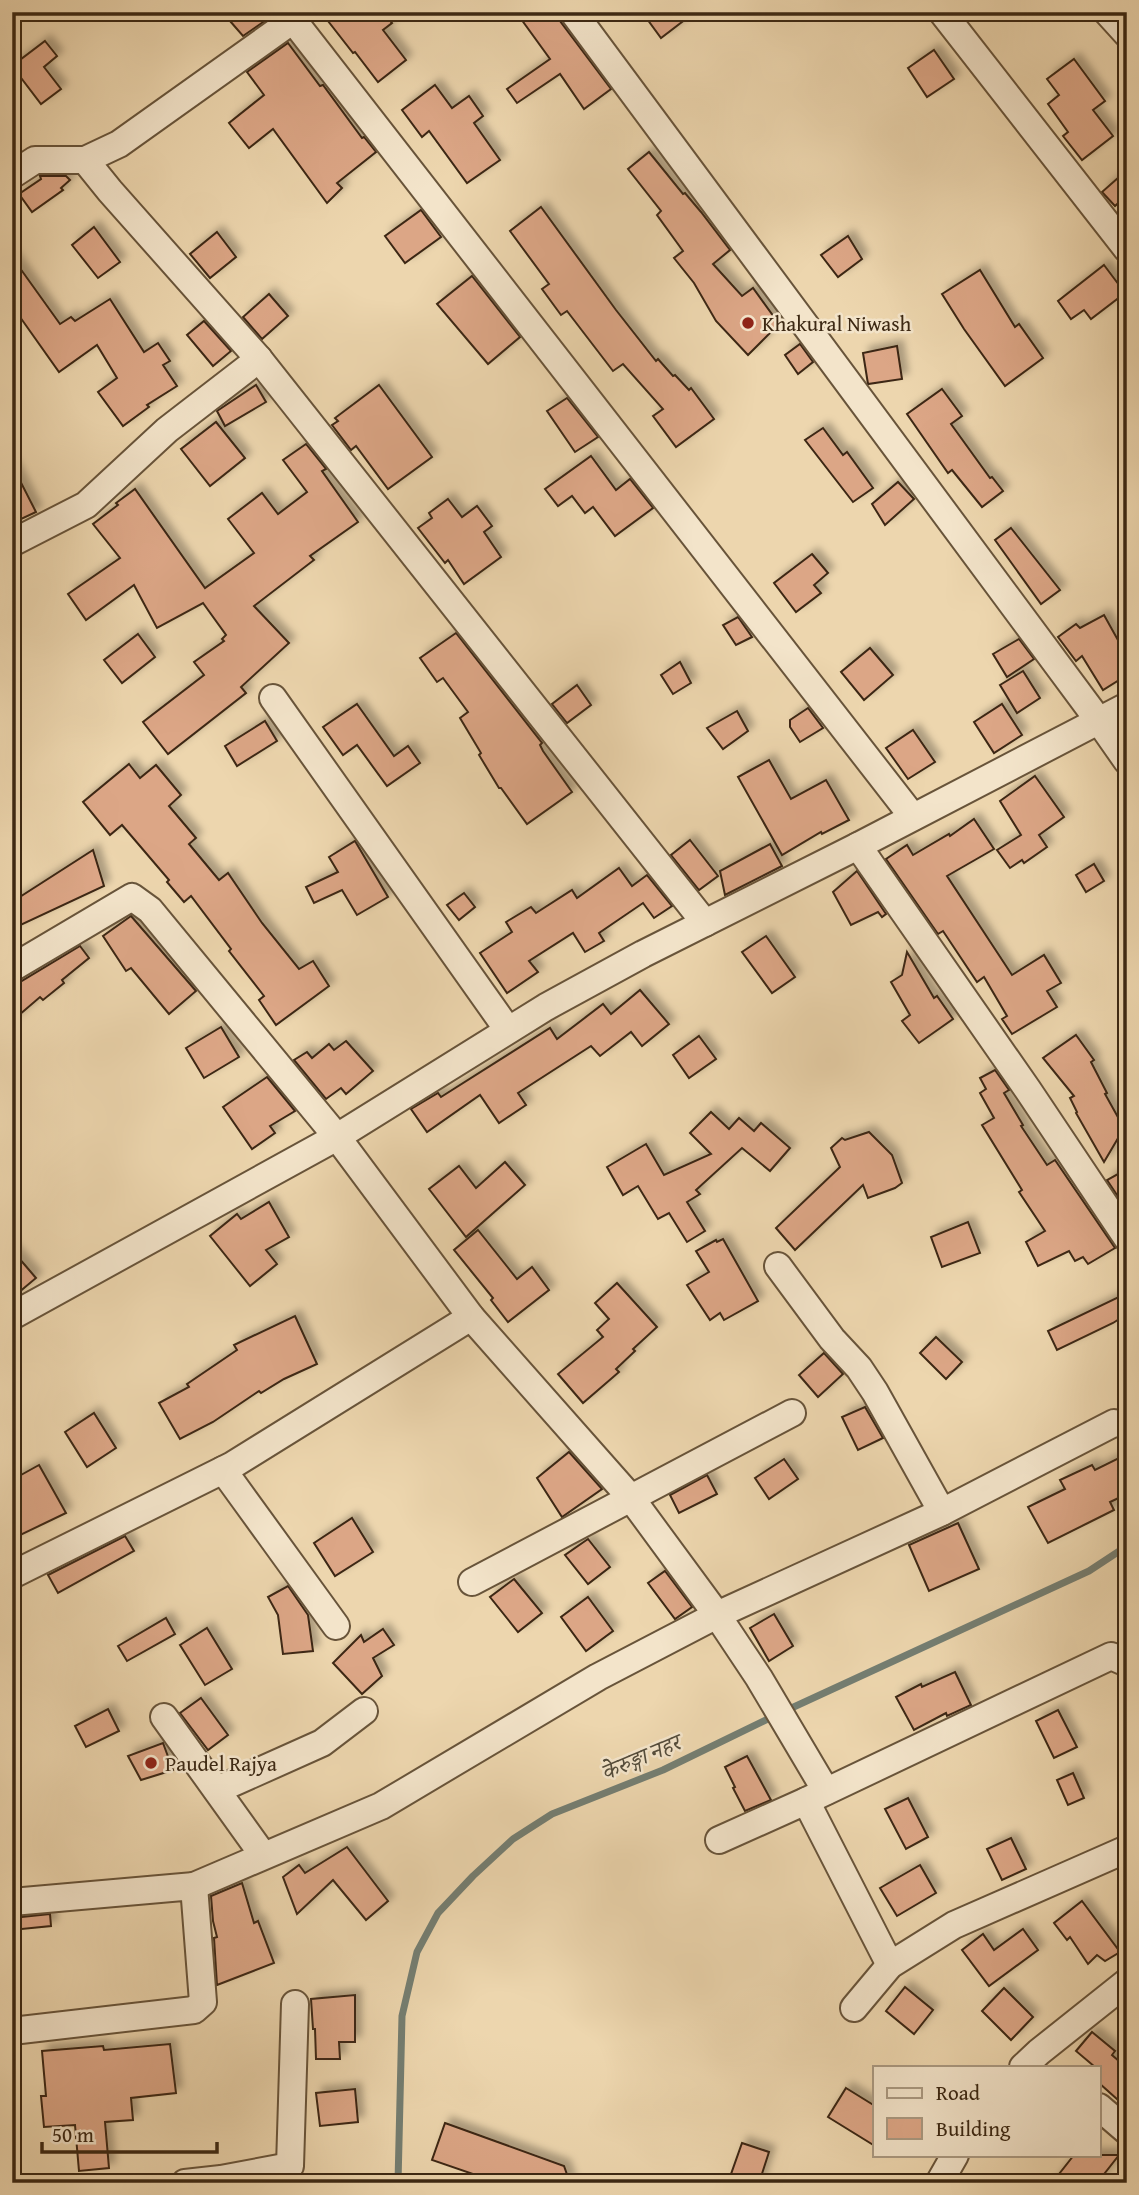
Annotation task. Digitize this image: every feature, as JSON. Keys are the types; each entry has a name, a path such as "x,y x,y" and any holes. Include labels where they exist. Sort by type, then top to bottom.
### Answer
{"street":[{"path":"573,12 1127,761"},
{"path":"942,12 1127,249"},
{"path":"1107,12 1127,34"},
{"path":"12,175 35,160 85,160 119,144 297,16 914,817"},
{"path":"85,160 260,359 705,923"},
{"path":"12,543 86,505 167,430 260,359"},
{"path":"272,698 508,1030"},
{"path":"12,1316 337,1137 546,1007 1127,706"},
{"path":"858,846 1028,1090 1127,1238"},
{"path":"12,968 132,897 150,910 337,1137 471,1317 631,1498 717,1615 759,1678 784,1723 890,1965"},
{"path":"778,1266 832,1339 859,1368 942,1511"},
{"path":"12,1575 223,1470 471,1317"},
{"path":"471,1582 792,1413"},
{"path":"12,1902 194,1886 381,1806 598,1677 717,1615 942,1511 1114,1423 1127,1425"},
{"path":"223,1470 335,1626"},
{"path":"719,1840 1111,1656 1127,1663"},
{"path":"217,1790 323,1743 364,1711"},
{"path":"164,1717 263,1856"},
{"path":"854,2008 890,1965 954,1925 1127,1849"},
{"path":"12,2031 194,2010 203,2002 194,1886"},
{"path":"1038,2062 1127,1982"},
{"path":"185,2183 290,2174 295,2004"},
{"path":"1100,2107 1127,2131"},
{"path":"939,2183 954,2156"}],"building":[{"path":"241,12 264,12 269,18 243,36 230,21"},
{"path":"321,12 383,12 392,23 383,30 406,60 378,82"},
{"path":"516,12 557,12 560,21 611,89 584,109 560,74 517,103 507,89 550,59"},
{"path":"642,12 695,12 661,38"},
{"path":"45,41 57,56 44,67 61,89 41,104 12,66"},
{"path":"288,43 320,86 323,85 362,138 364,137 376,152 337,183 342,188 327,203 273,129 249,148 229,123 264,95 247,72"},
{"path":"934,50 954,79 927,97 908,68"},
{"path":"1074,59 1105,101 1093,110 1113,136 1082,160 1063,136 1068,132 1048,104 1059,95 1047,79"},
{"path":"435,85 452,108 469,96 483,116 474,123 500,160 467,183 429,131 422,137 402,110"},
{"path":"649,152 730,250 713,264 742,296 753,288 779,324 748,355 716,321 694,283 674,258 683,251 657,215 661,211 628,169"},
{"path":"1127,170 1127,195 1115,206 1102,192"},
{"path":"40,176 66,176 70,180 61,188 63,190 32,212 19,194 41,179"},
{"path":"541,207 656,361 658,359 689,390 691,388 714,419 676,447 653,416 663,409 623,364 613,371 567,311 561,315 542,289 549,284 510,231"},
{"path":"421,210 441,237 405,263 385,236"},
{"path":"94,227 120,262 98,278 72,245"},
{"path":"217,232 236,257 210,278 190,254"},
{"path":"848,236 862,259 838,277 821,255"},
{"path":"12,257 60,324 71,317 75,321 110,299 144,352 158,343 170,361 163,365 177,386 147,405 149,407 123,426 98,392 117,378 97,345 59,372 20,317 12,322"},
{"path":"1104,265 1125,293 1091,319 1084,310 1071,319 1058,301"},
{"path":"980,270 1015,327 1019,324 1043,358 1005,386 942,294"},
{"path":"472,276 520,337 488,364 437,304"},
{"path":"269,294 288,316 262,339 243,317"},
{"path":"204,321 231,351 213,366 187,335"},
{"path":"800,344 813,362 798,374 785,355"},
{"path":"897,346 902,379 868,384 863,353"},
{"path":"256,385 266,402 225,426 217,411"},
{"path":"379,385 432,457 388,489 356,446 351,450 332,425 338,421 335,418"},
{"path":"942,389 962,416 951,424 990,478 992,477 1003,491 982,507 952,470 948,473 907,414"},
{"path":"567,398 598,437 575,452 547,411"},
{"path":"216,422 245,458 210,486 181,449"},
{"path":"823,428 843,455 847,452 873,488 853,502 805,440"},
{"path":"306,444 326,469 322,471 358,522 310,556 314,560 254,606 289,643 241,687 246,693 168,754 143,722 204,675 194,662 224,641 222,639 226,635 203,603 157,628 134,585 86,620 68,594 120,558 93,524 135,489 205,588 254,553 228,519 262,493 278,514 307,492 283,460"},
{"path":"591,456 616,490 630,479 653,508 615,536 593,507 585,513 572,496 558,506 545,489"},
{"path":"12,465 36,512 19,520 12,507"},
{"path":"898,482 914,499 885,525 872,504"},
{"path":"448,499 462,517 477,506 492,526 484,532 501,557 464,584 448,560 445,563 418,528 432,518 429,513"},
{"path":"1011,528 1060,590 1041,604 995,540"},
{"path":"812,554 828,573 814,585 821,593 796,612 774,583"},
{"path":"1104,615 1119,642 1127,638 1127,675 1103,690 1082,656 1076,661 1058,637 1076,624 1080,628"},
{"path":"738,617 752,637 736,645 723,625"},
{"path":"456,633 542,743 540,745 543,751 572,792 527,824 499,788 479,755 481,753 460,718 468,712 443,678 437,682 420,658"},
{"path":"138,634 155,657 122,683 104,660"},
{"path":"1019,639 1034,659 1007,677 993,654"},
{"path":"870,648 893,675 864,700 841,672"},
{"path":"680,662 691,683 673,694 661,675"},
{"path":"1023,671 1040,698 1017,713 1000,685"},
{"path":"577,685 591,705 567,723 552,704"},
{"path":"357,704 394,756 408,746 420,763 387,786 357,745 343,755 323,727"},
{"path":"1002,704 1022,735 994,753 974,722"},
{"path":"808,708 823,728 800,742 790,727 790,720"},
{"path":"737,711 748,731 723,749 707,728"},
{"path":"265,721 277,741 237,766 225,746"},
{"path":"913,730 935,762 908,779 886,748"},
{"path":"769,760 791,799 826,780 849,820 822,834 821,832 782,855 738,777"},
{"path":"129,764 140,778 156,765 181,795 169,806 196,838 189,844 219,880 228,873 262,923 299,969 313,961 329,986 276,1025 259,1000 264,996 191,896 184,902 167,882 169,880 122,825 110,835 83,802"},
{"path":"1035,776 1064,817 1039,835 1047,847 1024,863 1022,860 1010,868 997,850 1021,835 1000,801"},
{"path":"974,819 994,849 947,876 1012,975 1044,955 1061,983 1047,991 1057,1007 1012,1034 1002,1019 1007,1016 984,977 977,982 943,931 938,934 886,859 907,845 913,855 949,834 950,836"},
{"path":"690,840 718,876 699,890 671,855"},
{"path":"355,841 388,897 357,915 342,890 314,903 306,887 338,872 329,857"},
{"path":"770,844 782,866 725,895 720,871"},
{"path":"93,850 104,886 12,929 12,902"},
{"path":"1094,864 1104,881 1086,892 1076,875"},
{"path":"619,868 632,886 647,875 672,906 654,918 643,903 599,933 604,941 585,952 573,933 529,961 538,972 507,993 480,953 512,932 506,922 531,907 536,913 572,890 577,898"},
{"path":"857,871 886,914 882,917 878,912 851,925 833,892"},
{"path":"464,893 475,907 459,920 447,905"},
{"path":"131,916 196,991 169,1014 131,968 126,971 103,936"},
{"path":"766,936 795,977 772,993 742,952"},
{"path":"80,946 89,958 62,980 64,983 43,1000 40,997 12,1021 12,984 20,982"},
{"path":"907,952 934,998 937,996 953,1019 919,1043 902,1021 910,1015 891,982 902,975"},
{"path":"640,990 669,1024 642,1046 631,1032 600,1056 591,1046 518,1093 526,1105 499,1123 480,1095 427,1132 411,1109 438,1093 441,1097 550,1028 557,1039 603,1004 611,1014"},
{"path":"221,1027 239,1057 204,1078 186,1048"},
{"path":"1076,1035 1094,1060 1091,1062 1107,1093 1105,1094 1124,1128 1104,1162 1076,1113 1070,1098 1074,1096 1043,1058"},
{"path":"699,1036 716,1059 689,1078 673,1055"},
{"path":"346,1041 373,1071 346,1094 341,1088 326,1099 294,1060 307,1052 312,1058 329,1044 334,1050"},
{"path":"995,1070 1009,1090 1004,1093 1023,1125 1021,1126 1047,1165 1055,1160 1115,1248 1088,1264 1083,1257 1075,1261 1069,1251 1038,1266 1026,1242 1045,1231 1019,1192 1022,1190 982,1125 994,1118 980,1093 986,1089 980,1078"},
{"path":"267,1077 295,1111 270,1126 275,1133 252,1149 223,1107"},
{"path":"711,1112 729,1129 739,1118 754,1131 761,1123 790,1148 770,1171 742,1148 696,1190 700,1194 687,1202 705,1231 687,1242 669,1213 658,1219 638,1186 623,1195 607,1167 646,1144 664,1175 711,1154 690,1133"},
{"path":"869,1132 892,1155 902,1183 868,1198 863,1185 795,1250 776,1228 840,1167 831,1148 842,1138 845,1140"},
{"path":"505,1162 525,1185 466,1237 429,1189 459,1166 476,1188"},
{"path":"1127,1169 1127,1191 1117,1195 1107,1180"},
{"path":"269,1202 289,1237 266,1250 277,1264 250,1286 210,1236 237,1214 241,1219"},
{"path":"968,1222 980,1253 942,1267 931,1237"},
{"path":"478,1230 517,1279 532,1267 549,1290 508,1322 491,1300 493,1298 454,1250"},
{"path":"723,1239 758,1301 724,1320 720,1313 710,1320 687,1285 709,1272 696,1251"},
{"path":"12,1250 36,1278 12,1298"},
{"path":"617,1283 657,1327 616,1369 619,1372 583,1403 558,1374 603,1337 597,1330 609,1319 595,1303"},
{"path":"1127,1293 1127,1314 1057,1350 1048,1331"},
{"path":"295,1316 317,1364 261,1393 259,1391 213,1422 180,1439 159,1403 189,1387 187,1384 237,1350 234,1345"},
{"path":"936,1337 962,1362 946,1379 920,1353"},
{"path":"824,1353 843,1374 818,1397 799,1375"},
{"path":"865,1407 883,1438 858,1450 842,1417"},
{"path":"94,1413 116,1448 87,1467 65,1432"},
{"path":"569,1452 602,1489 562,1517 537,1478"},
{"path":"1127,1454 1127,1494 1110,1502 1114,1510 1048,1543 1028,1507 1065,1489 1060,1480 1092,1465 1095,1470"},
{"path":"784,1459 798,1479 769,1499 755,1478"},
{"path":"39,1465 66,1513 12,1539 12,1480"},
{"path":"707,1475 717,1494 679,1513 670,1495"},
{"path":"352,1518 373,1552 335,1576 314,1543"},
{"path":"958,1523 979,1569 929,1591 909,1545"},
{"path":"125,1536 134,1551 58,1593 48,1575"},
{"path":"588,1539 610,1567 588,1584 565,1555"},
{"path":"665,1571 692,1607 675,1619 648,1583"},
{"path":"514,1579 542,1613 518,1632 490,1597"},
{"path":"288,1586 308,1615 313,1651 283,1654 278,1615 268,1597"},
{"path":"588,1597 613,1631 586,1651 561,1617"},
{"path":"774,1614 793,1646 769,1661 750,1628"},
{"path":"166,1618 175,1634 127,1661 118,1646"},
{"path":"207,1628 232,1669 205,1685 180,1645"},
{"path":"383,1629 394,1645 373,1658 382,1676 362,1694 333,1663 361,1635 364,1642"},
{"path":"955,1672 971,1705 947,1716 946,1713 914,1730 896,1697 921,1684 922,1687"},
{"path":"201,1698 228,1735 208,1750 180,1713"},
{"path":"108,1709 119,1731 86,1747 75,1726"},
{"path":"1058,1710 1077,1747 1054,1758 1036,1721"},
{"name":"Paudel Rajya","path":"163,1743 173,1770 141,1780 128,1756"},
{"path":"747,1756 771,1800 745,1811 725,1767"},
{"path":"1073,1773 1084,1798 1068,1805 1057,1780"},
{"path":"908,1798 928,1837 906,1849 885,1809"},
{"path":"1011,1838 1026,1869 1002,1880 987,1849"},
{"path":"347,1847 388,1901 366,1920 333,1880 297,1914 283,1877 299,1865 305,1873"},
{"path":"920,1865 936,1893 897,1916 880,1888"},
{"path":"242,1883 254,1923 258,1921 274,1963 217,1985 214,1938 217,1937 211,1896"},
{"path":"1082,1901 1120,1952 1105,1961 1097,1955 1088,1964 1070,1937 1067,1940 1054,1923"},
{"path":"50,1914 51,1926 12,1930 12,1918"},
{"path":"1023,1929 1038,1950 989,1986 962,1950 983,1934 994,1950"},
{"path":"905,1987 933,2010 914,2034 886,2011"},
{"path":"1004,1988 1033,2017 1011,2040 982,2011"},
{"path":"355,1995 355,2042 339,2042 340,2059 316,2059 311,1999"},
{"path":"1092,2032 1115,2051 1112,2055 1127,2068 1127,2108 1100,2084 1100,2066 1094,2066 1076,2051"},
{"path":"170,2044 176,2093 131,2098 133,2120 105,2122 109,2168 79,2171 75,2125 44,2127 41,2096 46,2096 42,2051 103,2046 104,2050"},
{"path":"846,2088 873,2105 873,2145 828,2117"},
{"path":"355,2089 358,2122 320,2126 316,2093"},
{"path":"445,2123 564,2166 570,2183 499,2183 432,2160"},
{"path":"742,2143 769,2152 759,2183 747,2183 730,2177"},
{"path":"1119,2155 1097,2183 1052,2183 1073,2156"}],"waterway":[{"name":"केेरुङ्गा नहर","path":"785,1711 1089,1571 1127,1546"},
{"name":"केेरुङ्गा नहर","path":"398,2183 402,2016 417,1952 438,1913 513,1839 552,1814 663,1770 774,1716"}],"place":[{"name":"Khakural Niwash","path":"748,323"},
{"name":"Paudel Rajya","path":"151,1763"}]}
